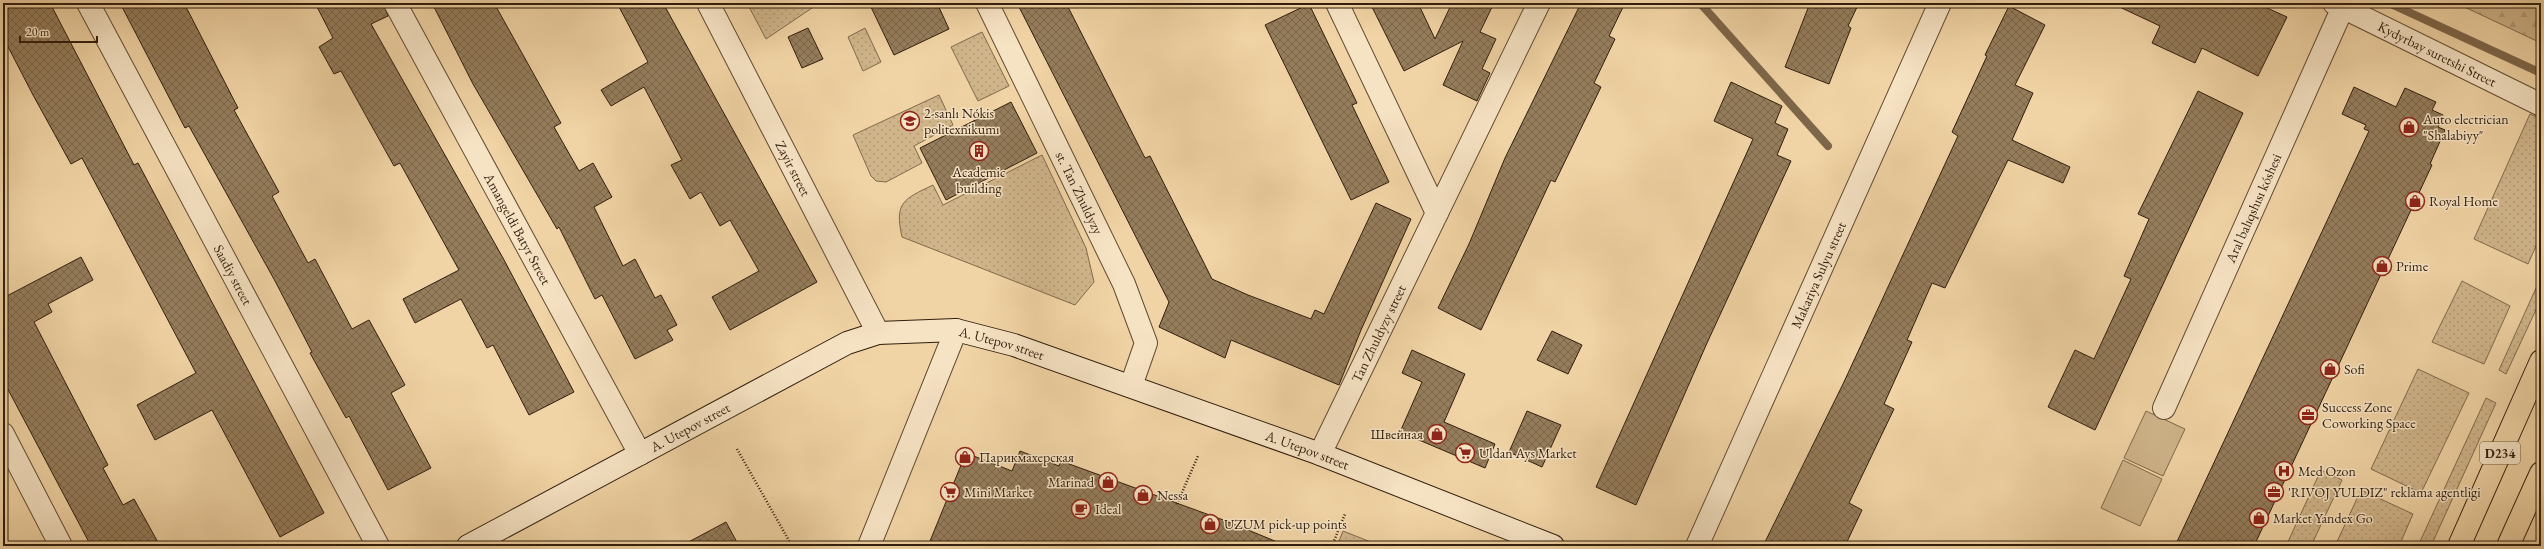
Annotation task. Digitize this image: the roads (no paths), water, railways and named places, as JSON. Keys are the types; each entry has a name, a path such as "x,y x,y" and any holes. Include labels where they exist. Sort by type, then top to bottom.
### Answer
{"main road":[{"name":"D234","path":"2459,546 2541,361"},
{"path":"2508,546 2541,473"}],"street":[{"name":"Saadiy street","path":"88,3 378,546"},
{"name":"Amangeldi Batyr Street","path":"395,3 640,454"},
{"name":"Zayir street","path":"708,3 878,333"},
{"name":"st. Tan Zhuldyzy","path":"987,3 1124,284 1144,335 1146,343 1131,386"},
{"path":"1337,3 1437,212"},
{"name":"Tan Zhuldyzy street","path":"1320,454 1539,3"},
{"name":"Makariya Sulyu street","path":"1698,546 1940,3"},
{"name":"Kydyrbay suretshi Street","path":"2339,5 2541,105"},
{"name":"Aral balıqshısı kóshesi","path":"2164,408 2339,5"},
{"name":"A. Utepov street","path":"468,546 847,343 878,333 956,330 1014,345 1320,454 1553,546"},
{"path":"869,546 956,330"},
{"path":"3,434 62,546"}],"waterway":[{"path":"1700,3 1828,146"},
{"path":"2389,3 2541,73"}],"place":[{"name":"2-sanlı Nókis politexnikumı","path":"910,121"},
{"name":"Auto electrician \"Shalabiyy\"","path":"2409,127"},
{"name":"Academic building","path":"979,151"},
{"name":"Royal Home","path":"2415,201"},
{"name":"Prime","path":"2382,266"},
{"name":"Sofi","path":"2330,369"},
{"name":"Success Zone Coworking Space","path":"2308,415"},
{"name":"Швейная","path":"1437,434"},
{"name":"Uldan Ays Market","path":"1465,453"},
{"name":"Парикмахерская","path":"965,457"},
{"name":"Med Ozon","path":"2284,471"},
{"name":"Marinad","path":"1108,482"},
{"name":"Mini Market","path":"950,492"},
{"name":"'RIVOJ YULDIZ\" reklama agentligi","path":"2274,492"},
{"name":"Nessa","path":"1143,495"},
{"name":"Ideal","path":"1081,509"},
{"name":"Market Yandex Go","path":"2259,518"},
{"name":"UZUM pick-up points","path":"1210,524"}]}
